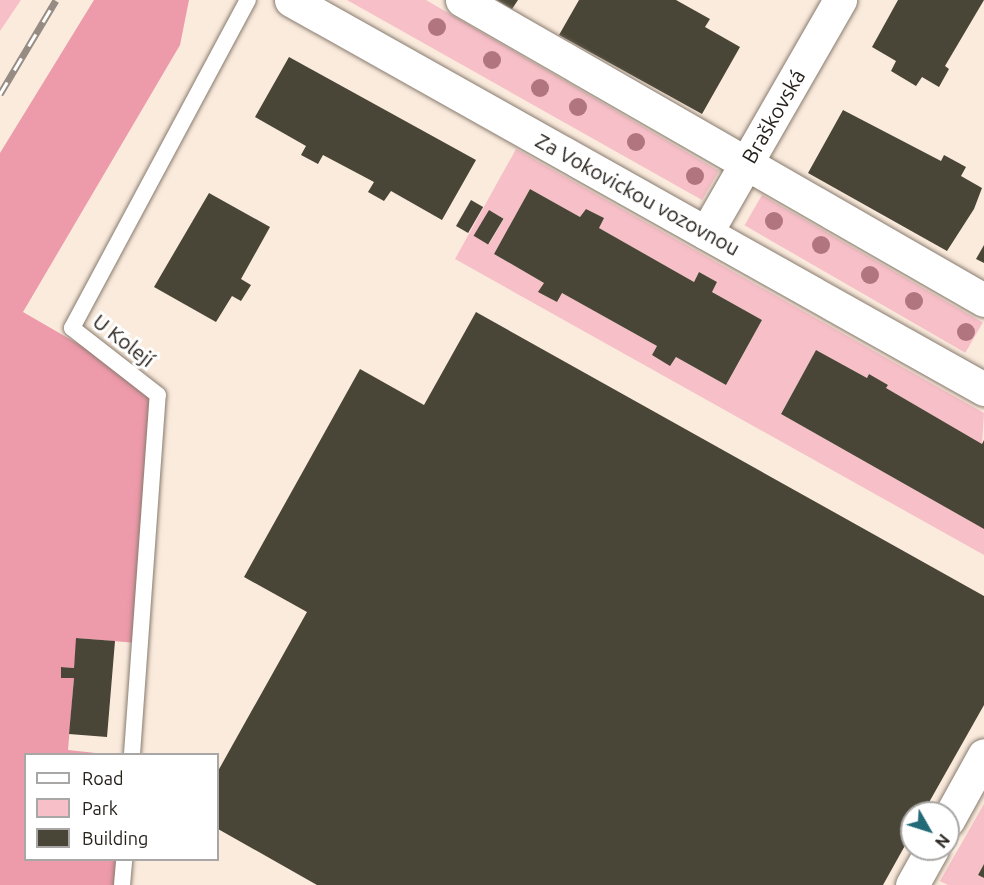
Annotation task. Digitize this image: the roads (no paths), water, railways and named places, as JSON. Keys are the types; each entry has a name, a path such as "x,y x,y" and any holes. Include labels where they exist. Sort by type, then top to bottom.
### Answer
{"street":[{"name":"Za Vokovickou vozovnou","path":"291,0 984,389"},
{"path":"462,0 984,300"},
{"name":"Braškovská","path":"706,233 840,0"},
{"path":"959,801 984,755"},
{"path":"912,885 925,861"}],"lane":[{"name":"U Kolejí","path":"132,753 158,395 72,328 248,0"},
{"path":"123,885 124,861"}],"railway":[{"path":"0,94 56,0"}]}
